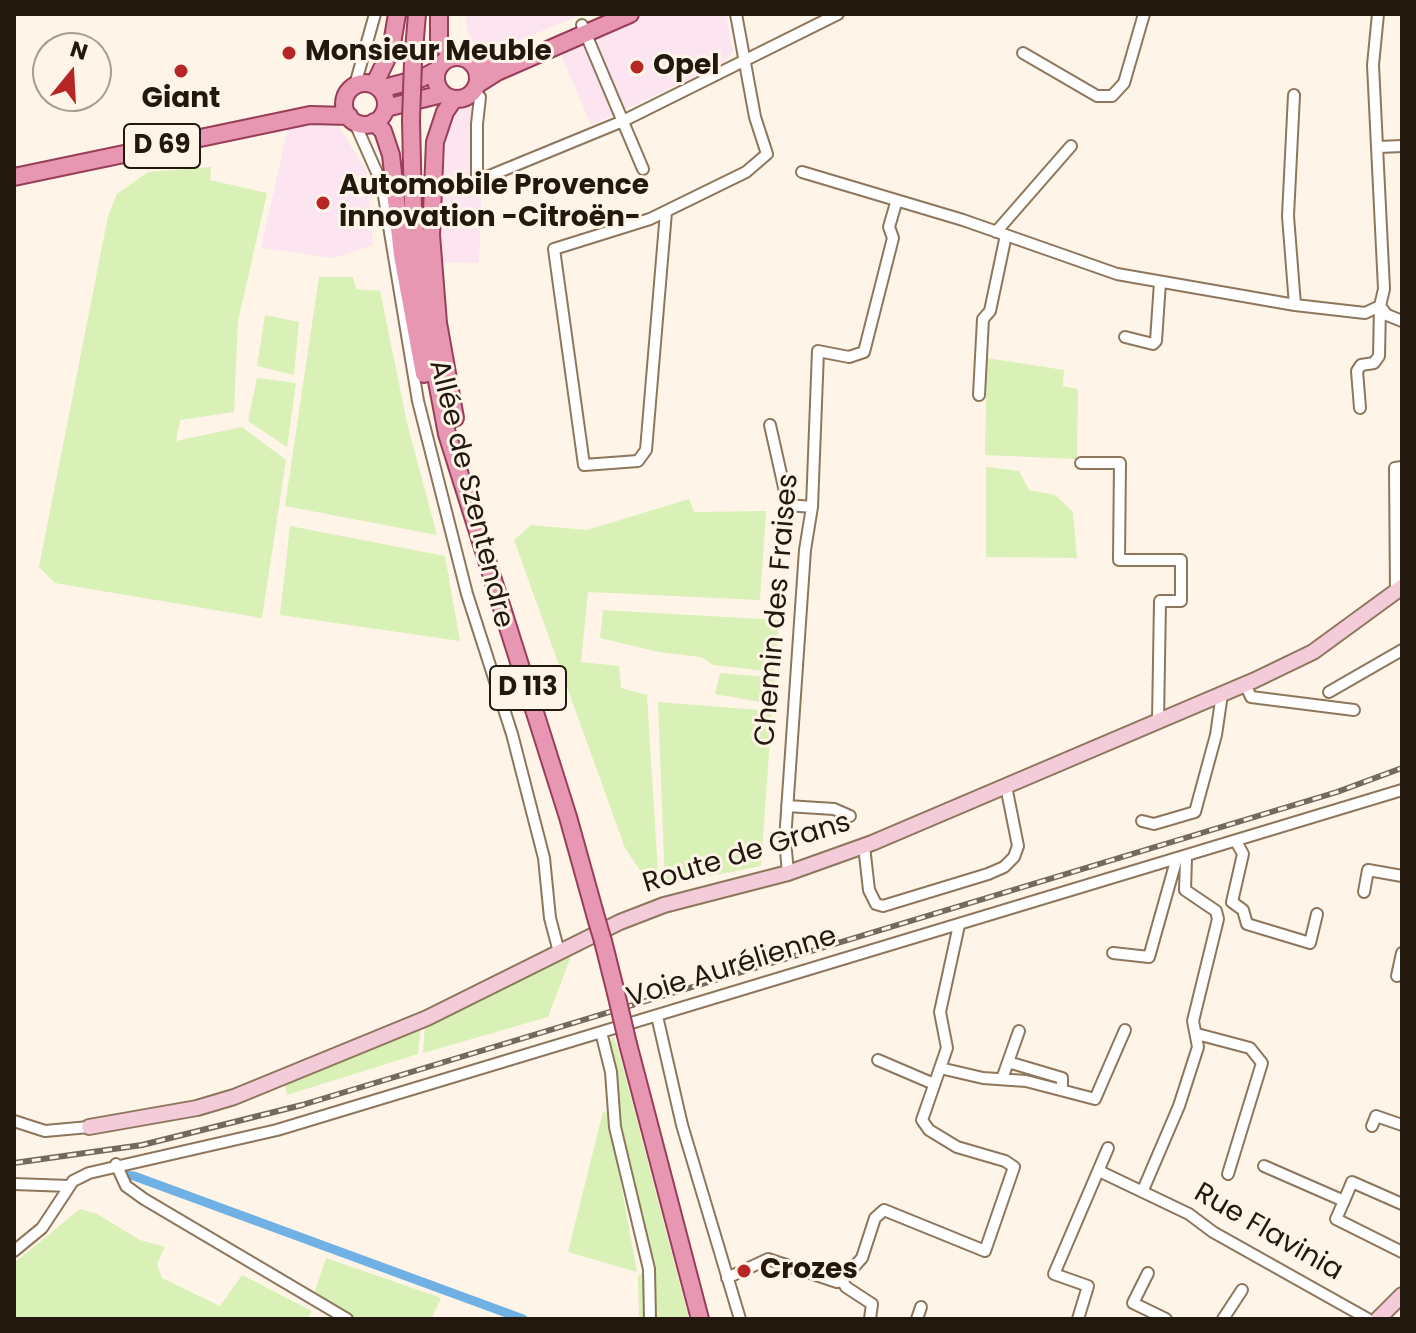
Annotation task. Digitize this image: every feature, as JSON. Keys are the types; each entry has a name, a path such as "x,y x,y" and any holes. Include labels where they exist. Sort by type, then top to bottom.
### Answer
{"main road":[{"path":"363,106 391,50 397,14"},
{"name":"D 113","path":"417,14 411,120 413,209 421,297 447,434 603,941 700,1319"},
{"path":"439,14 439,40 453,57 473,64 493,63 555,42"},
{"path":"584,29 609,14"},
{"path":"363,106 386,108 476,88 495,73 555,42 630,14"},
{"path":"448,96 436,83 437,70 453,57"},
{"path":"473,64 476,88"},
{"name":"D 69","path":"14,177 363,106 437,70"},
{"path":"448,96 435,142 432,261 443,357 469,498"},
{"path":"363,106 383,131 391,155 404,268 430,400 438,426 447,434"}],"street":[{"name":"Allée de Szentendre","path":"375,14 362,65 363,106 382,184 418,401 467,594 516,747 544,858 550,918 559,952"},
{"path":"666,212 646,450 638,461 584,465 554,249 666,212 746,172 767,154 760,139 736,14"},
{"path":"476,88 480,97 477,181 623,121 838,14"},
{"path":"1023,53 1097,96 1112,96 1124,83 1144,14"},
{"path":"1360,408 1357,371 1361,365 1374,363 1379,356 1380,306 1384,289 1373,65 1378,14"},
{"path":"584,29 643,169"},
{"path":"1294,95 1288,216 1295,305"},
{"path":"979,395 983,319 990,311 1001,233 1071,146"},
{"path":"1379,147 1402,146"},
{"path":"802,172 1001,233 1117,274 1295,305 1365,313 1380,306"},
{"name":"Chemin des Fraises","path":"788,873 787,806 805,550 812,507 818,351 849,357 864,352 893,238 889,227 896,203"},
{"path":"650,219 666,232"},
{"path":"1125,337 1153,344 1156,341 1160,282"},
{"path":"1380,306 1387,315 1402,321"},
{"path":"770,425 788,505 812,507"},
{"path":"1081,463 1120,463 1119,560 1181,560 1181,601 1160,601 1158,721"},
{"path":"1399,590 1395,468 1402,467"},
{"name":"Route de Grans","path":"89,1127 197,1108 234,1097 427,1018 559,952 664,905 788,873 864,846 1222,694 1313,652 1399,590"},
{"path":"1329,692 1402,650"},
{"path":"1245,684 1251,697 1354,710"},
{"path":"1142,821 1154,824 1195,812 1216,735 1222,694"},
{"path":"864,846 869,890 876,904 883,906 996,871 1014,857 1018,846 1006,786"},
{"name":"Voie Aurélienne","path":"71,1183 116,1164 189,1152 277,1130 1181,860 1402,790"},
{"path":"787,806 834,809 850,816"},
{"path":"1237,843 1243,854 1232,902 1243,910 1247,924 1310,943 1317,914"},
{"path":"1113,953 1149,957 1181,860"},
{"path":"1143,1190 1179,1106 1198,1047 1193,1021 1218,919 1216,911 1185,890 1181,860"},
{"path":"1364,892 1368,870 1402,876"},
{"path":"727,1278 768,1259 837,1282 842,1280 862,1258 875,1218 884,1210 985,1251 1014,1167 1005,1161 957,1147 924,1126 922,1120 947,1048 940,1012 959,925"},
{"path":"1397,976 1402,953"},
{"path":"657,1016 682,1125 740,1319"},
{"path":"940,1068 1098,1098 1125,1030"},
{"path":"1002,1079 1019,1031"},
{"path":"601,1032 611,1072 615,1127 649,1269 650,1319"},
{"path":"1197,1034 1250,1048 1262,1063 1228,1174"},
{"path":"878,1060 934,1084"},
{"path":"1008,1062 1062,1078 1062,1089"},
{"path":"1372,1126 1376,1116 1402,1125"},
{"path":"14,1121 45,1131 89,1127"},
{"path":"1078,1319 1088,1286 1054,1274 1108,1148"},
{"path":"116,1164 126,1186 144,1199 347,1319"},
{"path":"1264,1166 1344,1201"},
{"name":"Rue Flavinia","path":"1099,1171 1143,1190 1368,1319"},
{"path":"1402,1204 1352,1182 1336,1219 1402,1252"},
{"path":"14,1184 71,1183 64,1200 42,1228 14,1251"},
{"path":"1148,1273 1133,1303 1166,1319"},
{"path":"842,1280 846,1287 872,1304 870,1319"},
{"path":"1223,1319 1242,1290"},
{"path":"1378,1319 1402,1295"},
{"path":"917,1319 921,1307"}],"shaded area":[{"path":"465,14 583,14 479,57 468,33"},
{"path":"643,14 726,14 733,51 725,63 591,125 560,52"},
{"path":"469,104 484,112 479,263 439,262 438,233 449,113"},
{"path":"326,122 337,124 367,171 373,245 334,258 261,248 288,128"}],"green space":[{"path":"211,167 210,180 267,193 238,321 234,412 180,420 176,441 242,427 286,460 262,618 55,583 39,567 108,216 117,194 148,172"},
{"path":"319,277 353,277 356,289 380,291 408,427 437,535 285,506"},
{"path":"265,315 299,322 294,375 257,366"},
{"path":"987,358 1064,370 1063,386 1078,389 1077,459 985,455"},
{"path":"257,378 296,383 287,447 248,421"},
{"path":"986,467 1019,471 1029,490 1055,495 1073,512 1077,558 986,557"},
{"path":"689,499 694,512 766,511 760,600 588,592 581,662 619,666 621,688 647,695 659,891 654,891 625,848 514,540 531,525 587,530"},
{"path":"290,526 445,556 460,641 280,615"},
{"path":"603,610 779,620 774,672 713,665 701,657 659,652 600,638"},
{"path":"720,673 775,678 772,704 715,694"},
{"path":"658,702 772,711 761,866 665,885"},
{"path":"571,956 548,1017 423,1053 425,1025"},
{"path":"421,1025 418,1054 287,1095 284,1082"},
{"path":"613,1036 689,1319 639,1319 638,1276 653,1266 619,1120 619,1086 610,1044"},
{"path":"603,1112 608,1113 637,1272 568,1252"},
{"path":"80,1209 97,1214 140,1240 165,1247 157,1264 162,1278 220,1306 242,1275 312,1311 307,1319 14,1319 14,1263"},
{"path":"326,1258 441,1298 431,1319 357,1319 314,1294"}],"waterway":[{"path":"121,1175 134,1176 523,1319"}],"railway":[{"path":"14,1163 142,1145 302,1105 1337,792 1402,768"}],"place":[{"name":"Monsieur Meuble","path":"289,53"},
{"name":"Opel","path":"637,67"},
{"name":"Giant","path":"181,71"},
{"name":"Automobile Provence innovation -Citroën-","path":"323,203"},
{"name":"Crozes","path":"744,1271"}]}
